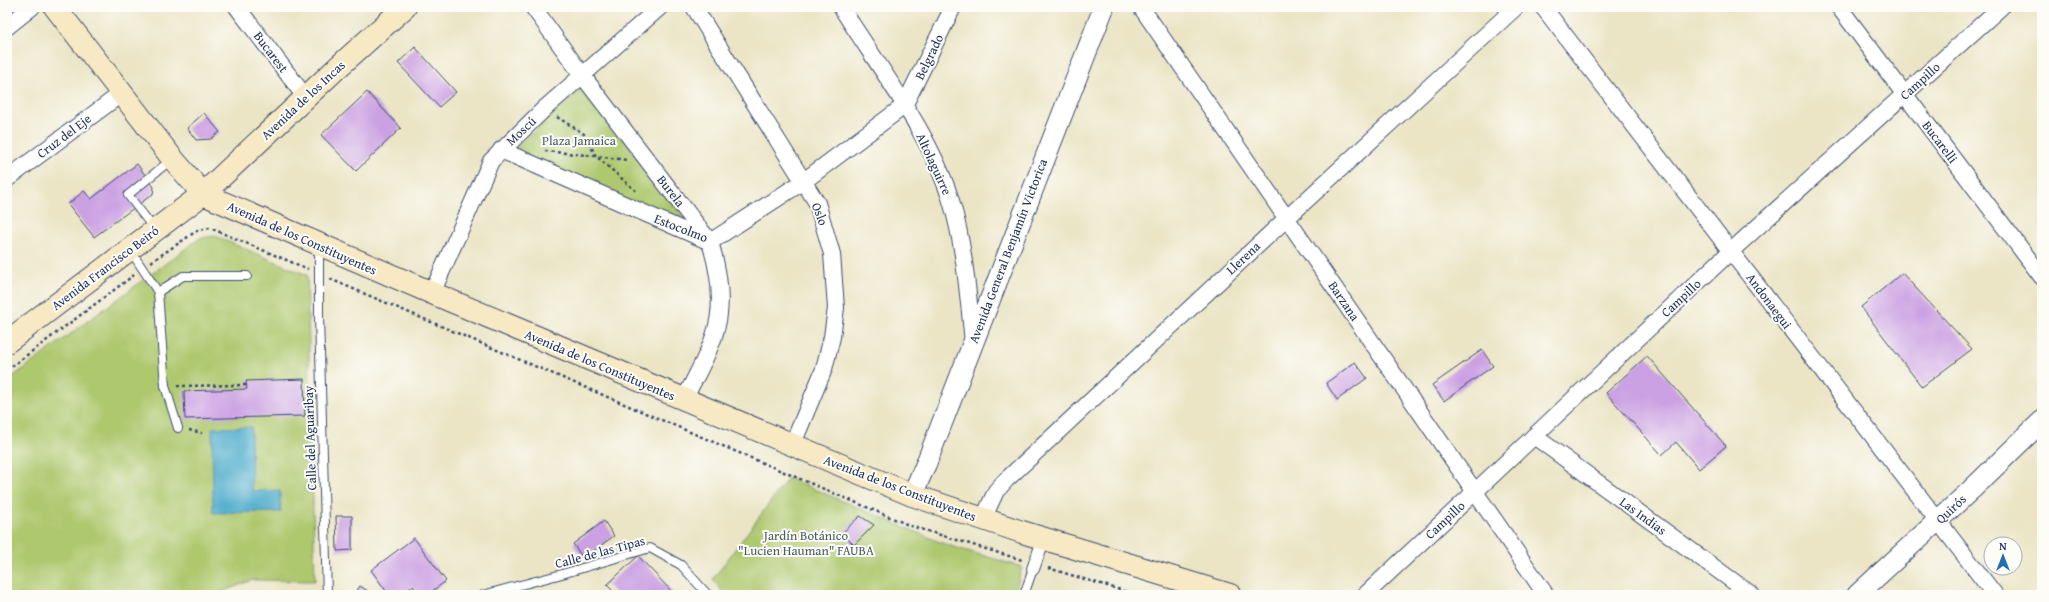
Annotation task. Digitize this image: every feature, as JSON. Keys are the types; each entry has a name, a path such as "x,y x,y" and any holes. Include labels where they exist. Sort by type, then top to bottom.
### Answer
{"main road":[{"name":"Avenida de los Constituyentes","path":"55,7 172,158 203,194 432,294 912,496 1230,595"},
{"name":"Avenida de los Incas","path":"203,194 405,7"},
{"name":"Avenida Francisco Beiró","path":"7,342 203,194"}],"street":[{"path":"7,27 32,7"},
{"name":"Bucarest","path":"237,7 306,98"},
{"name":"Burela","path":"533,7 582,75 710,242 717,266 719,315 714,335 684,400"},
{"name":"Moscú","path":"432,294 491,161 544,109 660,7"},
{"name":"Oslo","path":"694,7 817,202 826,228 832,254 836,308 832,337 824,369 792,446"},
{"name":"Altolaguirre","path":"841,7 930,150 952,204 959,236 973,342"},
{"name":"Belgrado","path":"904,106 953,7"},
{"name":"Avenida General Benjamín Victorica","path":"912,496 1104,7"},
{"name":"Barzana","path":"1141,7 1474,493 1546,595"},
{"name":"Llerena","path":"982,519 996,491 1006,480 1516,7"},
{"name":"Andonaegui","path":"1543,7 1995,595"},
{"name":"Bucarelli","path":"1839,7 2042,277"},
{"name":"Campillo","path":"1365,595 1731,251 2001,7"},
{"name":"Cruz del Eje","path":"7,179 122,93"},
{"name":"Estocolmo","path":"502,150 710,242 804,181 904,106"},
{"name":"Quirós","path":"1857,595 1938,521 2042,421"},
{"name":"Las Indias","path":"1534,436 1752,595"},
{"path":"1034,566 1044,538"}],"lane":[{"path":"156,230 128,195 172,158"},
{"name":"Calle del Aguaribay","path":"319,245 318,277 327,595"},
{"path":"130,250 158,292 165,386 178,428"},
{"path":"158,292 183,276 247,276"},
{"name":"Calle de las Tipas","path":"483,595 650,548 681,565 708,595"},
{"path":"1024,595 1034,566"}],"path":[{"path":"544,109 584,134 596,156 649,162"},
{"path":"7,370 142,268 198,230 210,228 318,277 911,526 1034,566 1137,595"},
{"path":"165,386 246,385"}],"green space":[{"name":"Plaza Jamaica","path":"584,87 693,230 512,151"},
{"path":"215,236 307,275 315,581 252,580 214,595 7,595 7,381 200,238"},
{"name":"Jardín Botánico \"Lucien Hauman\" FAUBA","path":"788,478 947,545 1022,567 1014,595 725,595 713,579"}],"water":[{"path":"251,427 252,491 280,490 281,512 213,513 212,428"}],"building":[{"path":"415,47 456,92 439,107 398,63"},
{"path":"367,92 401,128 356,171 321,135"},
{"path":"204,113 220,132 211,139 196,140 187,128"},
{"path":"137,164 154,187 153,194 94,237 68,204 84,191 91,199"},
{"path":"1902,273 1972,349 1922,387 1861,307"},
{"path":"1482,350 1493,366 1444,401 1432,385"},
{"path":"1647,356 1726,446 1699,469 1676,442 1662,455 1606,393"},
{"path":"1355,362 1367,378 1337,400 1326,383"},
{"path":"304,379 305,416 185,419 184,391 247,389 246,381"},
{"path":"336,516 352,516 352,550 337,551"},
{"path":"860,516 874,525 854,545 842,533"},
{"path":"604,521 614,536 583,558 573,544"},
{"path":"414,538 446,581 427,595 420,595 413,586 400,595 389,595 371,570"},
{"path":"638,556 675,595 617,595 607,585"},
{"path":"360,586 374,595 354,595"}]}
